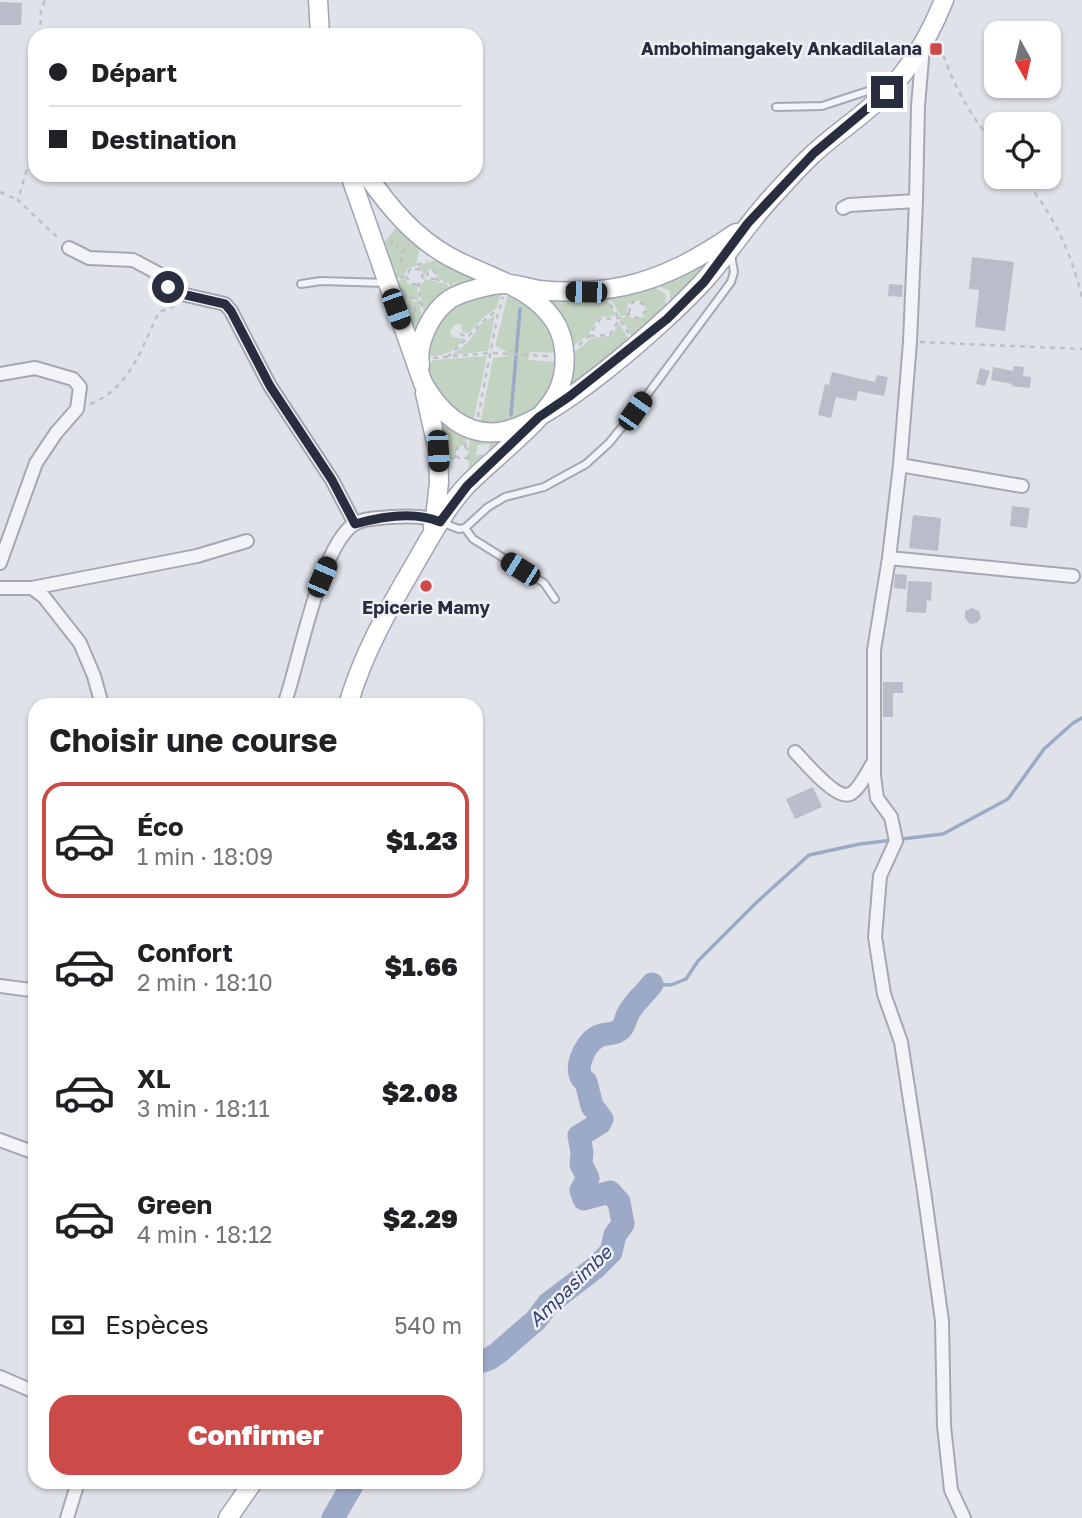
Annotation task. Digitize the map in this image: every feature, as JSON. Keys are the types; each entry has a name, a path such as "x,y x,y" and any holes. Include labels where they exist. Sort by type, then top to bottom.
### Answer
{"main road":[{"path":"318,0 320,28"},
{"path":"350,698 376,632 429,541 438,520 467,486 539,417 636,346 687,299 730,250 748,223 814,153 876,103 898,80 923,46 944,0"},
{"path":"351,182 386,283 424,383 436,405 444,413 475,430 498,432 539,417 557,392 563,376 563,341 554,321 537,301 449,256 422,238 396,213 372,182"},
{"path":"438,520 438,451 419,358 426,331 434,315 453,298 474,290 507,284 556,292 601,289 653,278 682,267 748,223"},
{"path":"228,1518 248,1489"}],"street":[{"path":"923,46 918,106 910,342 900,465 874,650 873,763 877,798 891,817 896,841 880,876 876,937 884,994 901,1041 924,1191 942,1321 944,1426 951,1490 964,1518"},
{"path":"843,208 849,205 916,201"},
{"path":"69,248 89,258 133,260 165,277 173,292 225,304 270,386 332,480 355,524"},
{"path":"0,374 35,368 73,379 80,387 77,409 55,432 36,463 0,563"},
{"path":"900,465 1021,486"},
{"path":"286,698 322,577 331,555 355,524 375,518 438,520"},
{"path":"0,588 32,588 197,556 247,541"},
{"path":"889,558 1073,576"},
{"path":"32,588 44,597 80,643 101,698"},
{"path":"795,752 836,793 846,796 852,793 873,763"},
{"path":"0,986 28,990"},
{"path":"0,1140 28,1150"},
{"path":"0,1377 28,1389"},
{"path":"67,1518 76,1489"}],"lane":[{"path":"776,107 822,106 898,80"},
{"path":"438,520 459,529 466,528 488,507 505,497 544,487 564,478 586,464 609,443 731,282 734,272 730,250"},
{"path":"301,284 321,281 386,283"},
{"path":"466,528 473,539 544,583 555,599"}],"path":[{"path":"40,28 41,10 45,0"},
{"path":"933,27 950,75 973,119 984,132"},
{"path":"18,200 28,165"},
{"path":"1032,189 1063,236 1082,298"},
{"path":"0,192 18,200 69,248"},
{"path":"401,262 400,254 422,238"},
{"path":"418,285 412,285 407,280 406,275 411,268 416,267 423,273 423,279 418,285 426,331"},
{"path":"443,282 449,277"},
{"path":"435,279 448,284 453,298"},
{"path":"439,468 456,456 457,448 466,446 470,433 475,430 507,284"},
{"path":"601,289 636,346"},
{"path":"636,301 643,304 645,310 642,316 636,318 629,314 630,304 636,301"},
{"path":"77,409 98,401 120,386 133,366 159,312 169,307 181,306"},
{"path":"447,357 469,337 478,324 500,308"},
{"path":"435,358 491,353 564,357 589,336 600,319 620,318 629,314"},
{"path":"589,336 610,335 620,318"},
{"path":"460,334 469,337"},
{"path":"910,342 1082,349"},
{"path":"456,456 462,460 468,457"}],"green space":[{"path":"397,226 420,246 416,266 407,269 405,275 391,280 380,248"},
{"path":"710,258 712,260 670,304 670,291 655,285"},
{"path":"439,259 451,265 453,278 452,266 482,281 452,291 455,283 459,281 453,283 451,289 449,283 436,278 434,270 428,270 426,279 448,285 451,292 425,320 419,286 424,282 425,275 417,266"},
{"path":"405,278 408,284 417,286 419,302 410,297 420,303 417,306 420,305 422,322 415,347 401,308 414,315 408,307 402,307 407,303 409,295 406,302 400,306 392,283"},
{"path":"652,286 666,294 665,310 633,338 621,319 628,315 634,319 643,317 646,313 645,305 640,301 633,301 628,304 627,314 621,317 609,296"},
{"path":"491,293 502,293 496,309 469,333 462,332 461,324 454,325 450,332 452,337 464,339 460,344 439,356 428,356 429,340 435,325 451,307 461,301"},
{"path":"508,294 517,296 545,318 559,353 530,352 528,360 558,362 548,391 532,410 511,420 480,424 493,358 507,356 507,352 495,346"},
{"path":"541,296 605,296 616,316 599,317 588,335 571,348"},
{"path":"495,315 488,351 452,355 468,342 481,324"},
{"path":"619,323 630,341 566,389 572,354 592,338 612,336"},
{"path":"487,356 473,422 456,416 428,378 427,365 434,360"},
{"path":"434,412 469,434 464,445 456,448 456,456 444,464"},
{"path":"471,434 510,436 491,453 488,452 490,444 478,445 476,455 490,454 469,476 469,449"}],"building":[{"path":"0,2 22,3 21,25 0,25"},
{"path":"972,257 1014,262 1005,331 975,327 979,290 969,289"},
{"path":"889,284 903,285 902,297 888,296"},
{"path":"1014,366 1024,367 1023,376 1031,377 1030,388 991,380 993,367 1013,371"},
{"path":"980,368 990,371 985,386 976,384"},
{"path":"832,372 875,382 877,375 888,377 884,396 858,391 856,401 836,397 831,418 818,415 825,384 829,385"},
{"path":"1012,506 1030,508 1027,528 1010,526"},
{"path":"913,515 941,518 938,551 909,548"},
{"path":"895,574 907,575 906,589 894,588"},
{"path":"908,581 932,582 931,601 927,600 926,613 906,612"},
{"path":"972,608 979,611 981,618 977,623 970,624 965,618 965,611"},
{"path":"883,682 903,682 903,693 893,693 893,717 883,717"},
{"path":"813,787 822,807 795,819 786,799"}],"waterway":[{"path":"511,415 520,309"},
{"path":"652,984 671,985 686,979 698,961 809,855 860,844 943,834 1008,799 1044,749 1082,718"},
{"name":"Ampasimbe","path":"483,1361 498,1353 536,1320 548,1304 595,1268 611,1252 615,1235 623,1224 619,1202 610,1192 584,1199 581,1190 588,1178 581,1164 579,1136 602,1119 592,1106 579,1066 592,1041 621,1029 632,1007 652,984"},
{"name":"Ampasimbe","path":"333,1518 350,1489"}],"place":[{"name":"Ambohimangakely Ankadilalana","path":"936,49"},
{"name":"Epicerie Mamy","path":"426,586"}],"route":[{"path":"168,287 173,292 225,304 231,311 270,386 332,480 355,524 375,518 403,517 436,519 440,522 467,486 539,417 636,346 667,319 704,282 748,223 814,153 887,92"}]}
